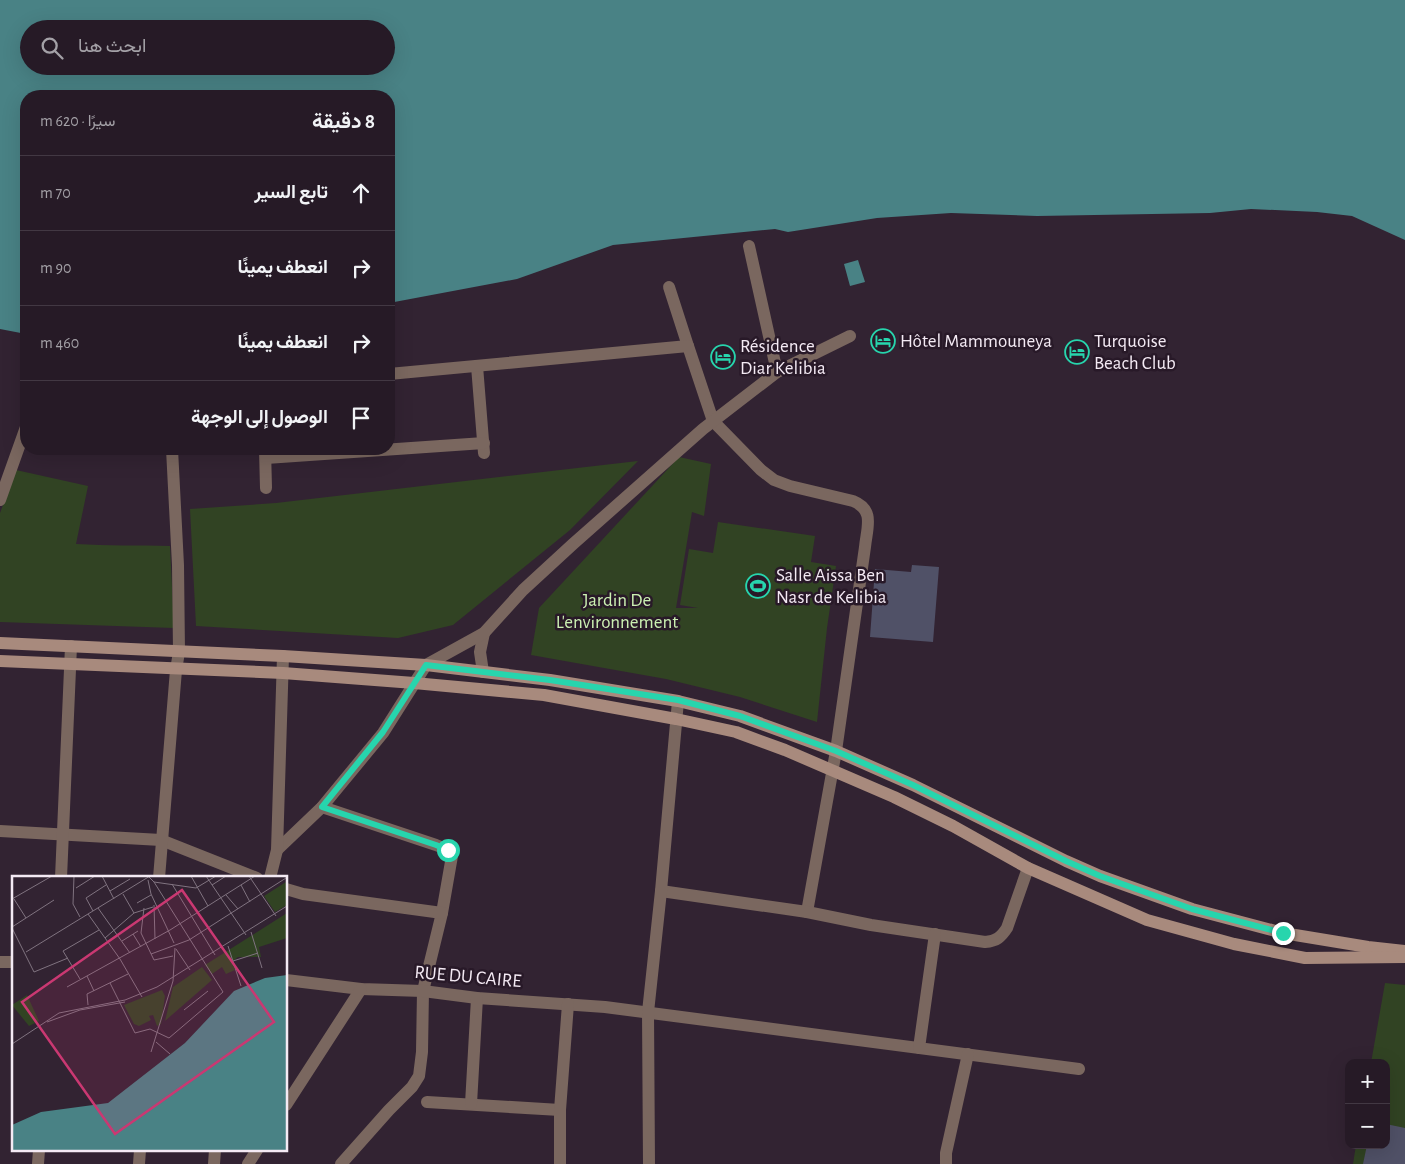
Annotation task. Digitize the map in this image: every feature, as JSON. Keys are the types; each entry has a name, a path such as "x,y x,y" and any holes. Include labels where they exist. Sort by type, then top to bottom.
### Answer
{"main road":[{"path":"0,644 283,656 426,665 550,680 678,700 740,716 836,751 936,796 1066,861 1100,876 1183,906 1283,933 1359,946 1405,951"},
{"path":"0,661 176,670 283,673 414,683 544,695 676,719 736,732 832,770 894,797 953,826 1028,868 1147,920 1234,944 1305,958 1405,957"}],"street":[{"path":"749,246 777,372"},
{"path":"669,287 713,421 774,480 790,486 853,501 862,504 867,511 865,547 836,751 807,912"},
{"path":"277,850 322,807 383,732 426,665 484,633 524,590 573,544 713,421 777,372 850,336"},
{"path":"395,373 688,346"},
{"path":"395,450 484,448 477,366"},
{"path":"0,500 20,444"},
{"path":"159,876 179,652 178,565 172,455"},
{"path":"266,455 266,488"},
{"path":"483,672 480,652 484,633"},
{"path":"61,876 71,646"},
{"path":"270,876 277,850 283,656"},
{"path":"649,1164 648,1012 678,700"},
{"path":"322,807 436,845 448,850 452,856 442,913 423,991 422,1052 419,1076 412,1087 341,1164"},
{"path":"0,831 161,840 252,876"},
{"path":"661,891 807,912 871,925 985,942 995,941 1007,928 1028,868"},
{"path":"288,890 442,913"},
{"path":"919,1048 935,934"},
{"name":"RUE DU CAIRE","path":"288,980 361,989 423,991 477,998 648,1012 1079,1069"},
{"path":"288,1103 361,989"},
{"path":"471,1104 477,998"},
{"path":"560,1164 560,1110 568,1004"},
{"path":"946,1164 948,1143 968,1054"},
{"path":"427,1102 560,1110"},
{"path":"248,1164 256,1152"}],"green space":[{"name":"Jardin De L'environnement","path":"679,457 711,464 704,516 692,512 676,608 698,608 680,605 689,549 713,553 718,522 815,536 811,562 836,566 817,722 740,697 666,679 531,655 539,608"},
{"path":"638,461 570,530 453,625 398,638 196,626 190,509 276,503"},
{"path":"16,470 88,486 76,544 170,546 174,628 0,622 0,513"},
{"path":"1385,983 1405,985 1405,1164 1353,1164 1355,1149 1390,1149 1390,1059 1372,1059"}],"shaded area":[{"path":"0,0 1405,0 1405,240 1352,216 1317,212 1251,209 1210,213 1037,216 951,213 877,218 788,232 775,229 613,245 517,279 395,302 395,90 20,90 20,333 0,329"},
{"path":"858,260 865,282 850,286 844,264"}],"building":[{"path":"912,565 939,567 933,642 870,637 875,569 911,572"},
{"path":"1390,1125 1405,1128 1405,1164 1363,1164 1366,1149 1390,1149"}],"place":[{"name":"Hôtel Mammouneya","path":"883,341"},
{"name":"Turquoise Beach Club","path":"1077,352"},
{"name":"Résidence Diar Kelibia","path":"723,357"},
{"name":"Salle Aissa Ben Nasr de Kelibia","path":"758,586"}],"route":[{"path":"448,850 322,807 383,732 426,665 550,680 678,700 740,716 836,751 913,785 1100,876 1192,909 1283,933"}]}
